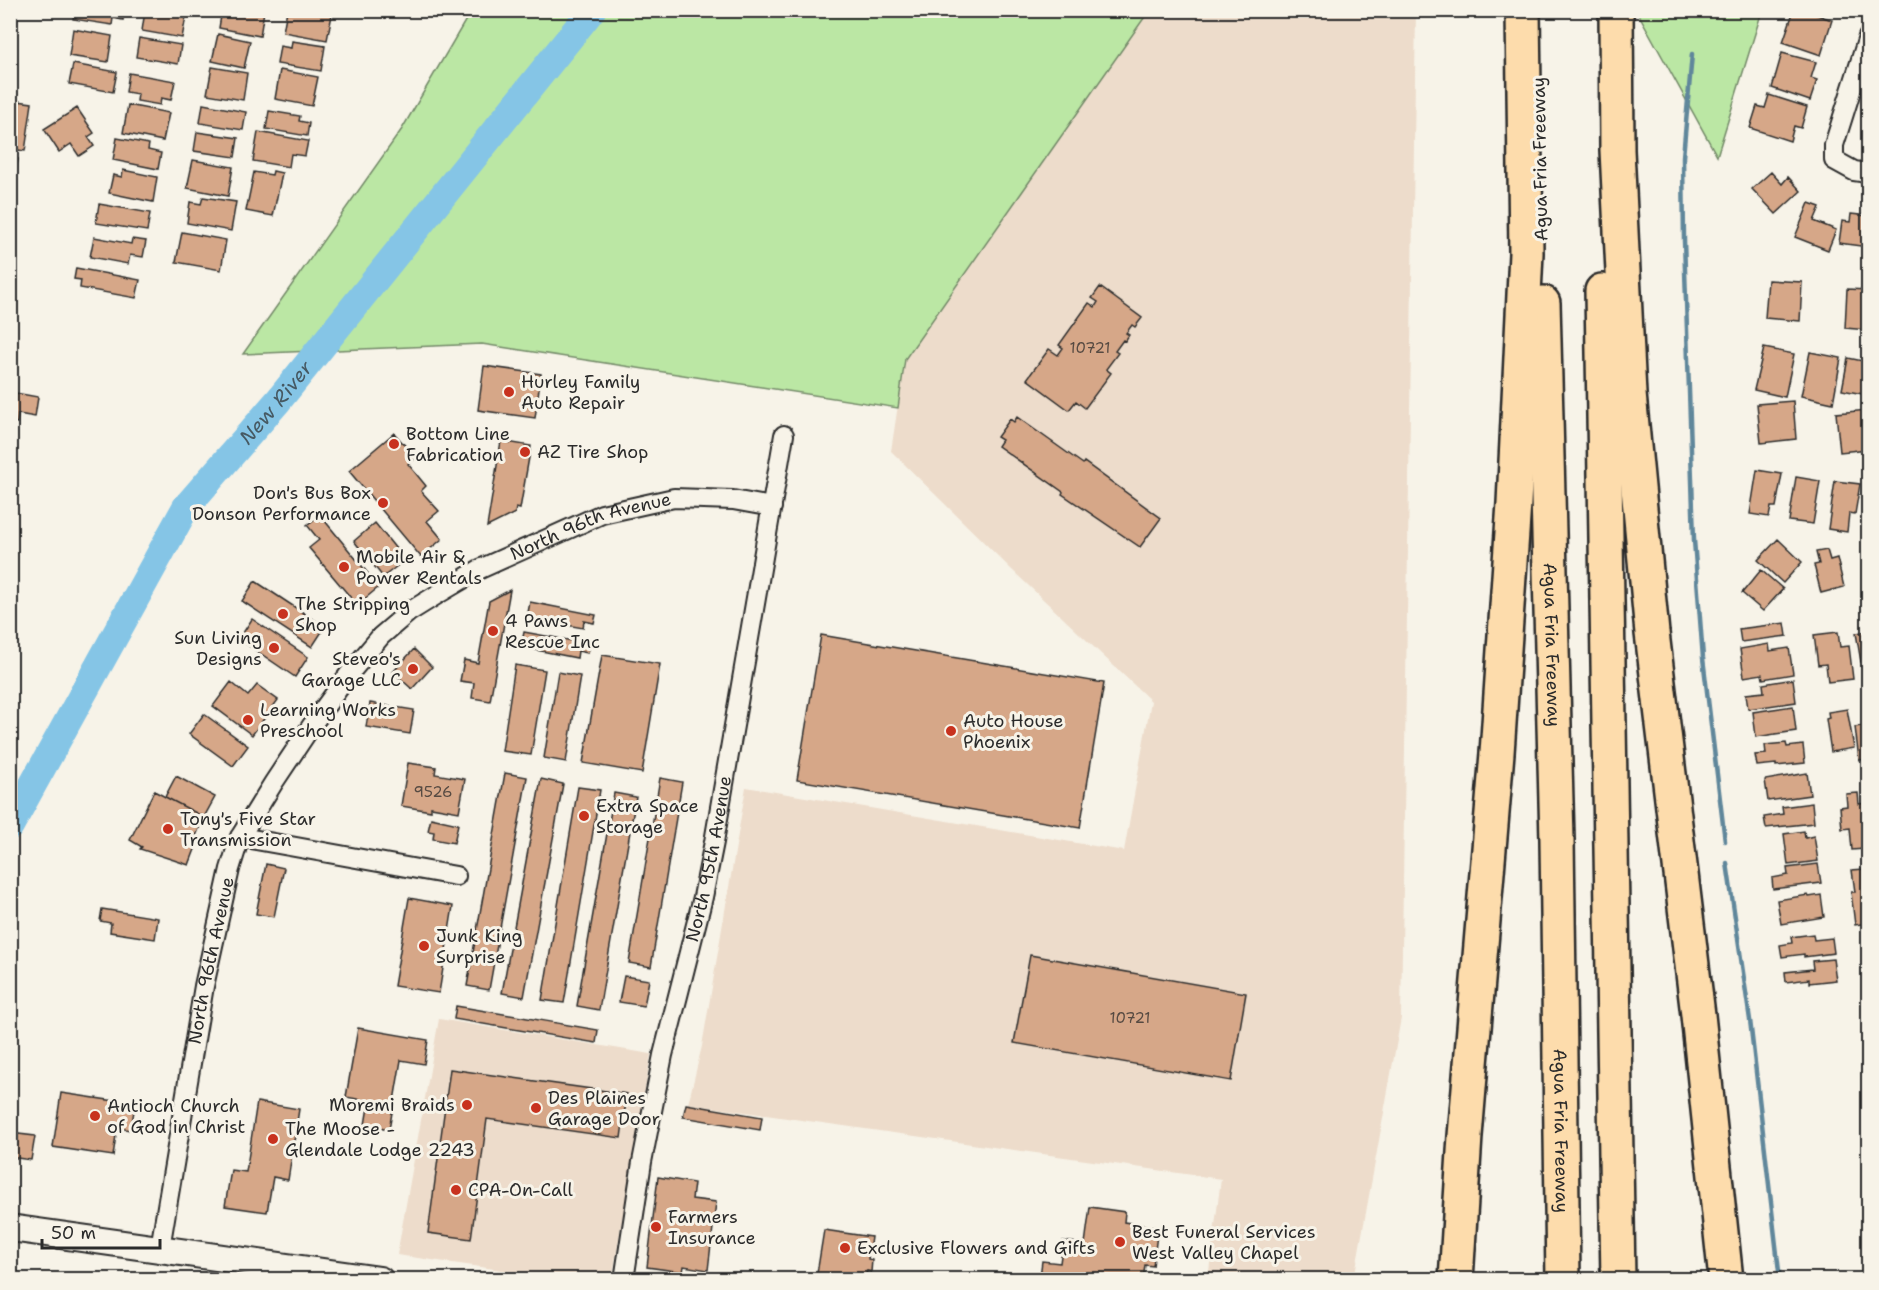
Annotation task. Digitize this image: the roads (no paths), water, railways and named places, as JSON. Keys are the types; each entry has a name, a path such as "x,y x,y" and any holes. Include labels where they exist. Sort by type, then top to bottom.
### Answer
{"highway":[{"path":"1456,1280 1514,503 1526,253 1523,10"},
{"name":"Agua Fria Freeway","path":"1537,10 1556,828 1563,1280"},
{"path":"1598,10 1618,1280"},
{"path":"1616,10 1617,150 1629,394 1652,633 1701,1038 1726,1280"}],"main road":[{"path":"10,1228 160,1248 332,1276 380,1280"}],"street":[{"path":"1869,38 1834,145 1834,160 1854,171 1869,172"},
{"name":"North 95th Avenue","path":"624,1280 642,1162 663,1055 703,897 714,842 784,435"},
{"name":"North 96th Avenue","path":"160,1248 204,986 230,869 240,837 307,732 349,674 381,636 409,612 480,569 602,514 674,498 733,500 772,507"},
{"path":"240,837 456,876"}],"waterway":[{"name":"New River","path":"10,826 186,507 278,401 592,10"},
{"path":"1692,54 1683,157 1694,540 1703,658 1725,841"},
{"path":"1727,863 1750,1020 1780,1280"}],"place":[{"name":"Hurley Family Auto Repair","path":"509,392"},
{"name":"Bottom Line Fabrication","path":"394,444"},
{"name":"AZ Tire Shop","path":"525,452"},
{"name":"Don's Bus Box Donson Performance","path":"383,503"},
{"name":"Mobile Air & Power Rentals","path":"344,567"},
{"name":"The Stripping Shop","path":"283,614"},
{"name":"4 Paws Rescue Inc","path":"493,631"},
{"name":"Sun Living Designs","path":"274,648"},
{"name":"Steveo's Garage LLC","path":"413,669"},
{"name":"Learning Works Preschool","path":"248,720"},
{"name":"Auto House Phoenix","path":"951,731"},
{"name":"Extra Space Storage","path":"584,816"},
{"name":"Tony's Five Star Transmission","path":"168,829"},
{"name":"Junk King Surprise","path":"424,946"},
{"name":"Moremi Braids","path":"467,1105"},
{"name":"Des Plaines Garage Door","path":"536,1108"},
{"name":"Antioch Church of God in Christ","path":"95,1116"},
{"name":"The Moose - Glendale Lodge 2243","path":"273,1139"},
{"name":"CPA-On-Call","path":"456,1190"},
{"name":"Farmers Insurance","path":"656,1227"},
{"name":"Best Funeral Services West Valley Chapel","path":"1120,1242"},
{"name":"Exclusive Flowers and Gifts","path":"845,1248"}]}
